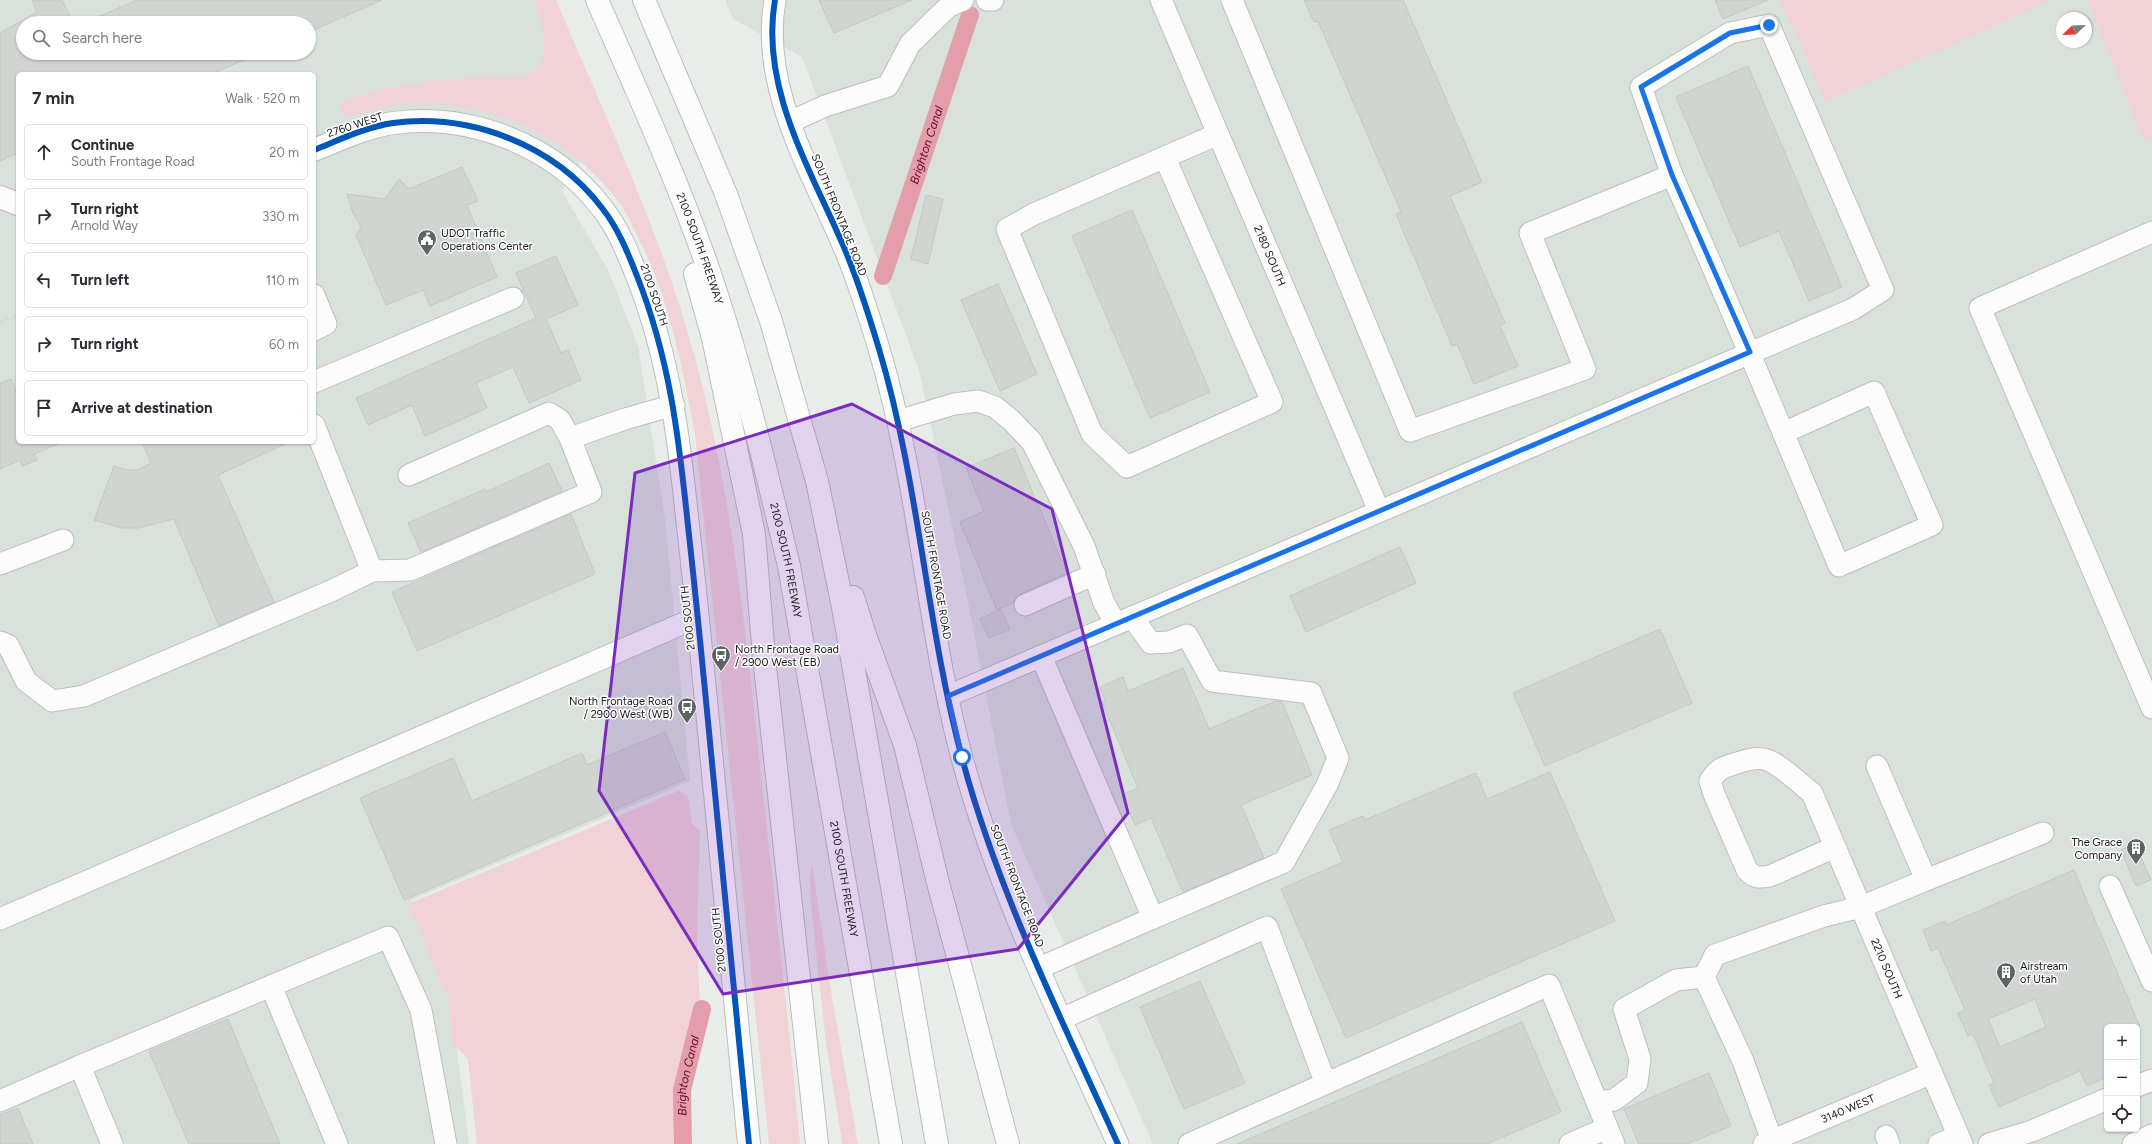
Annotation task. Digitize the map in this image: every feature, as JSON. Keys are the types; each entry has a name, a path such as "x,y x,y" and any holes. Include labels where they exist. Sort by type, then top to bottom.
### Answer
{"main road":[{"name":"2100 SOUTH FREEWAY","path":"597,0 677,186 711,277 746,394 769,480 789,566 891,1144"},
{"path":"644,0 726,194 771,321 817,482 864,635 905,745 937,879 1008,1144"},
{"path":"620,53 668,188 713,338 754,534 764,657 817,1144"},
{"name":"2760 WEST","path":"316,149 347,136 391,123 432,121 471,126 521,142"},
{"name":"2100 SOUTH","path":"521,142 558,165 582,184 604,210 624,245 648,304 672,391 683,473 698,617 749,1144"},
{"path":"0,197 16,203"},
{"path":"817,482 843,607 937,1144"}],"street":[{"name":"SOUTH FRONTAGE ROAD","path":"775,0 771,30 772,54 778,88 790,122 849,260 879,350 898,421 948,696 962,757 979,814 995,860 1039,968 1118,1144"},
{"path":"790,122 825,106 888,86 910,44 949,6 963,0"},
{"path":"987,0 993,0"},
{"name":"2180 SOUTH","path":"1161,0 1379,511"},
{"path":"1232,0 1410,430 1585,368 1530,233 1672,175"},
{"path":"948,696 1750,352 1853,309 1883,290 1769,25 1730,33 1641,87 1672,175 1750,352 1783,433 1839,566 1932,525 1874,392 1783,433"},
{"path":"1165,158 1272,402 1127,467 1092,434 1007,229 1034,214 1218,134"},
{"path":"2152,232 1980,308 2152,708"},
{"path":"316,381 512,298"},
{"path":"316,300 326,324 316,329"},
{"path":"898,421 954,404 978,401 995,407 1012,420 1032,442 1084,546 1104,603 1151,643 1169,642 1187,635 1212,681 1311,693 1338,758 1327,785 1284,862 1039,968"},
{"path":"570,438 625,419 674,405"},
{"path":"0,642 8,645 26,681 52,701 84,696 324,594 372,571 410,570 591,492 570,438 560,420 549,413 409,475"},
{"path":"316,430 372,571"},
{"path":"0,564 62,540"},
{"path":"1025,605 1095,574"},
{"path":"0,919 698,617"},
{"path":"1041,656 1154,918"},
{"name":"2210 SOUTH","path":"1835,847 1770,876 1759,878 1752,876 1747,870 1714,794 1710,781 1716,772 1721,768 1751,759 1764,759 1812,793 1960,1140"},
{"path":"1877,766 1926,880"},
{"path":"1704,977 1715,955 1824,916 1860,907 2043,833"},
{"path":"2110,886 2152,981"},
{"path":"1061,1019 1267,927 1321,1071 1327,1083"},
{"path":"0,1101 388,937 421,1010 446,1144"},
{"path":"1597,1102 1614,1100 1637,1083 1640,1059 1624,1009 1676,980 1704,977"},
{"path":"1704,977 1743,1061 1768,1142"},
{"path":"1189,1144 1549,985 1610,1136 1570,1144"},
{"path":"271,986 337,1144"},
{"path":"80,1066 112,1144"},
{"name":"3140 WEST","path":"1768,1142 1932,1073"},
{"path":"2140,1085 2152,1080"},
{"path":"1989,1144 2032,1131 2104,1100"},
{"path":"2133,1144 2152,1135"},
{"path":"1939,1144 1960,1140"}],"path":[{"path":"0,322 16,316"}],"highlighted area":[{"path":"852,404 1052,509 1128,813 1018,949 723,994 599,791 635,473"}],"shaded area":[{"path":"0,0 540,0 594,141 562,191 608,270 638,346 665,519 690,781 411,900 451,1004 469,1144 0,1144"},
{"path":"535,0 556,0 632,177 667,268 682,313 708,411 729,517 751,678 800,1144 769,1144 695,434 685,381 665,303 646,253 625,211 607,187 574,156 536,131 494,114 456,106 424,104 391,106 360,113 344,119 339,107 343,101 392,87 475,77 515,77 532,72 540,63 544,49 543,32"},
{"path":"725,0 2152,0 2152,1144 1153,1144 1011,824 968,602 919,370 802,57 733,19"},
{"path":"1780,0 2051,0 1825,102"},
{"path":"2087,0 2152,0 2152,137 2144,141 2092,12"},
{"path":"678,791 688,796 692,824 700,831 697,942 700,1004 677,1082 675,1124 677,1144 477,1144 468,1059 453,1044 448,999 408,904"},
{"path":"812,864 829,980 858,1144 842,1144 826,1043 811,906 810,880"}],"building":[{"path":"32,0 62,0 70,16 30,16 37,12"},
{"path":"137,0 382,0 316,29 316,16 100,16"},
{"path":"819,0 912,0 834,33"},
{"path":"1304,0 1403,0 1482,182 1450,196 1505,323 1500,326 1518,366 1474,384 1457,344 1452,346 1396,214 1401,212 1318,21 1314,22"},
{"path":"1715,0 1768,0 1723,19"},
{"path":"16,24 16,60 244,60 216,72 16,72 16,154 0,161 0,33"},
{"path":"1748,66 1842,287 1809,301 1779,231 1740,247 1676,97"},
{"name":"UDOT Traffic Operations Center","path":"462,167 478,201 467,205 497,277 430,306 423,290 386,305 356,235 361,227 353,213 347,194 385,199 399,179 409,189"},
{"path":"926,195 943,199 928,264 911,259"},
{"path":"1132,210 1210,392 1150,418 1072,236"},
{"path":"556,256 578,305 546,319 561,353 568,350 581,380 529,403 513,367 476,383 487,408 425,436 412,405 368,425 356,398 536,318 516,273"},
{"path":"998,284 1037,374 1000,391 961,300"},
{"path":"11,379 16,391 16,444 58,444 34,454 37,460 22,466 20,460 0,469 0,383"},
{"path":"143,444 285,444 218,475 274,602 219,626 174,519 138,528 122,528 94,520 114,466 127,470 137,470 151,463"},
{"path":"1014,448 1067,573 1020,594 1013,603 997,610 960,522 984,511 966,468"},
{"path":"549,463 562,491 421,552 408,523 485,489 486,492"},
{"path":"571,514 595,574 417,651 392,592"},
{"path":"1400,547 1416,583 1306,632 1290,596"},
{"path":"1001,609 1010,629 989,638 980,619"},
{"path":"1660,629 1692,703 1545,766 1513,693"},
{"path":"1183,668 1209,729 1276,701 1282,702 1312,775 1241,805 1264,858 1183,892 1151,818 1135,825 1122,795 1138,788 1102,702 1105,701 1100,687 1123,677 1128,691"},
{"path":"665,732 685,779 404,900 360,798 453,758 472,801 582,753 587,765"},
{"path":"1550,772 1615,921 1346,1038 1281,889 1343,862 1329,830 1363,816 1365,820 1476,773 1487,799"},
{"name":"The Grace Company","path":"2135,844 2151,880 2136,886 2121,850"},
{"name":"Airstream of Utah","path":"2074,870 2139,1024 2104,1024 2104,1078 2087,1086 2080,1071 1999,1107 1989,1085 1994,1083 1973,1034 1968,1036 1958,1013 1965,1010 1938,948 1931,951 1923,930 1945,921 1946,925","holes":["2035,999 2046,1027 2000,1047 1988,1019"]},
{"path":"1200,981 1245,1083 1184,1109 1140,1007"},
{"path":"228,1019 280,1144 189,1144 149,1051"},
{"path":"1522,1022 1561,1112 1487,1144 1237,1144"},
{"path":"1709,1073 1731,1126 1687,1144 1639,1144 1624,1109"},
{"path":"18,1108 33,1144 0,1144 0,1115"}],"waterway":[{"name":"Brighton Canal","path":"883,276 970,15"},
{"name":"Brighton Canal","path":"683,1144 682,1090 702,1009"}],"cycle path":[{"path":"775,0 772,34 775,67 782,100 806,164 835,226 857,280 893,399 904,450 939,656 962,758 977,808 1012,906 1053,1002 1118,1144"},
{"path":"316,149 343,138 383,125 422,121 452,123 481,129 509,138 535,151 560,167 582,186 608,216 618,232 626,250 637,276 658,338 672,400 677,431 698,618 749,1144"}],"place":[{"name":"UDOT Traffic Operations Center","path":"427,256"},
{"name":"North Frontage Road / 2900 West (EB)","path":"721,672"},
{"name":"North Frontage Road / 2900 West (WB)","path":"687,724"},
{"name":"The Grace Company","path":"2136,865"},
{"name":"Airstream of Utah","path":"2006,989"}],"route":[{"path":"962,757 948,696 1750,352 1672,175 1641,87 1730,33 1769,25"}]}
